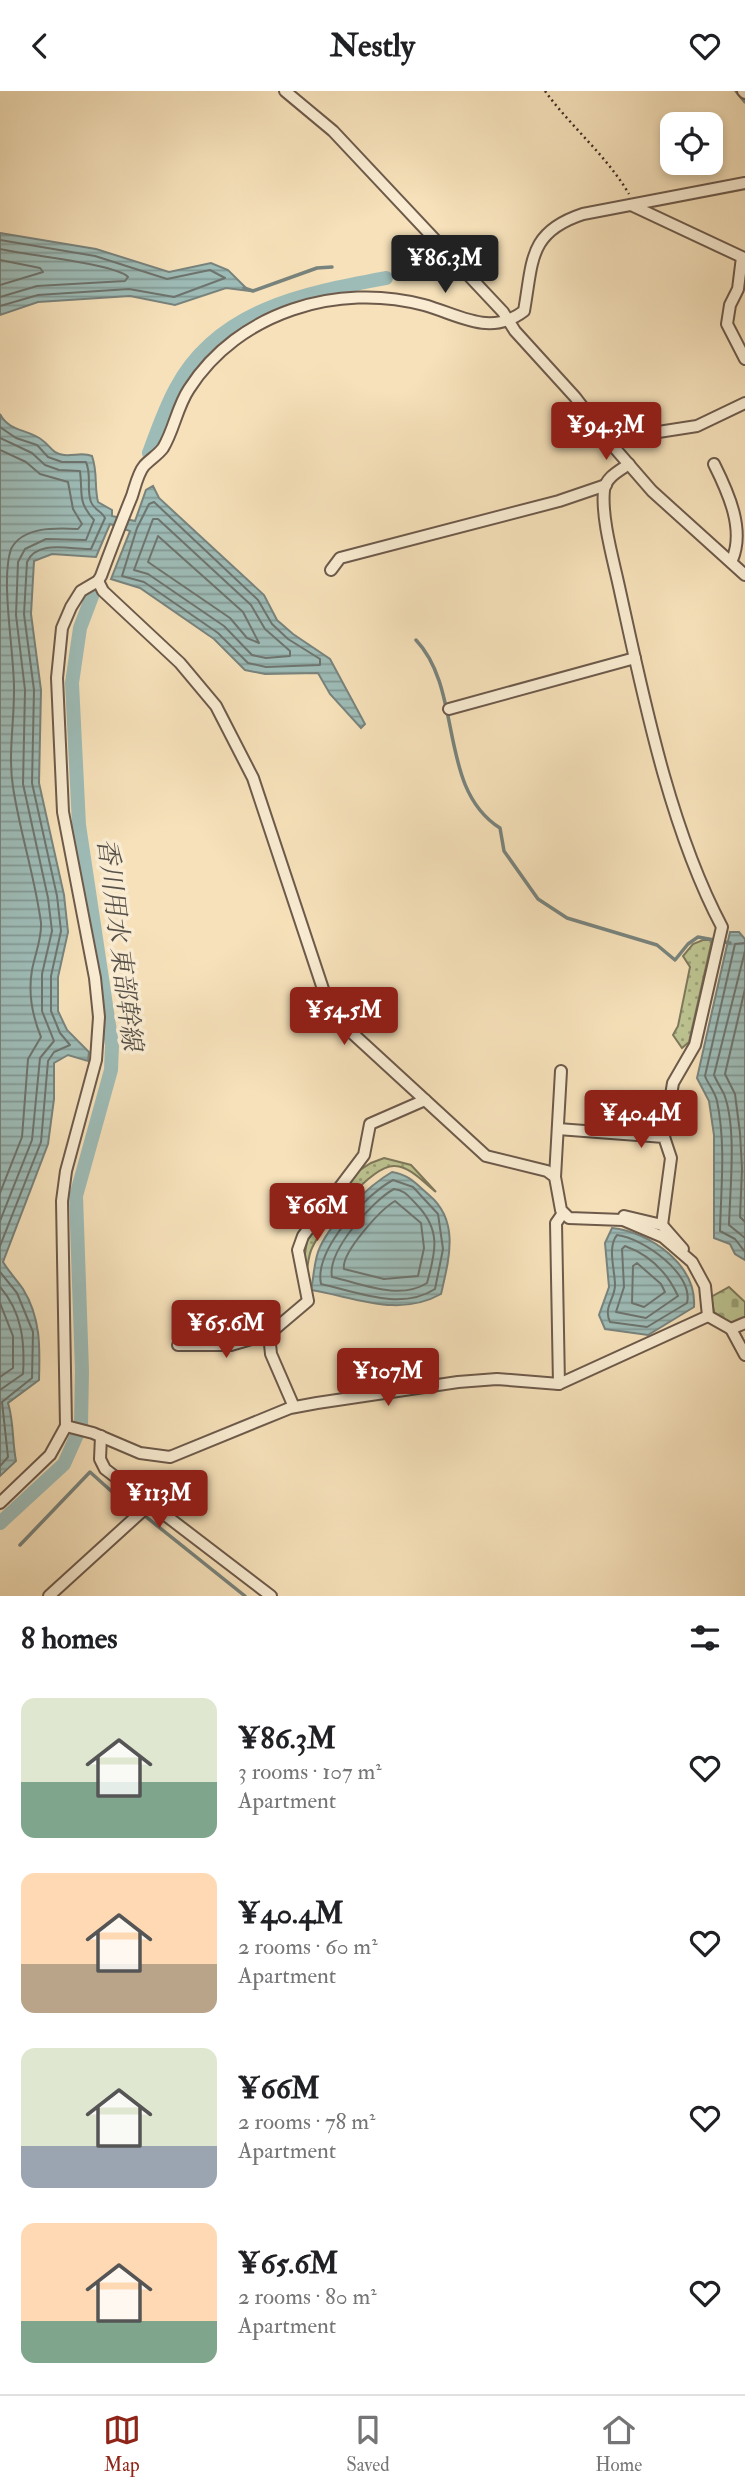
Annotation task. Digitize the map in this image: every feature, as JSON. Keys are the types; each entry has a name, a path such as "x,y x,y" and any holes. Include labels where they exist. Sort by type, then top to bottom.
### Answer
{"street":[{"path":"285,91 334,131 509,322 652,491 732,560 745,575"},
{"path":"0,1503 50,1455 66,1426 62,1201 66,1171 96,1061 99,1017 95,978 63,812 57,678 62,628 81,591 99,579 143,467 162,448 187,392 201,372 225,346 255,325 286,311 363,296 397,298 481,323 509,322 524,311 531,259 541,238 560,222 633,204 745,183"},
{"path":"633,204 742,257 738,289 730,305 727,324 745,359"},
{"path":"612,445 626,436 697,426 745,403"},
{"path":"629,464 610,478 606,485 612,551 635,658 684,842 701,886 722,927 695,1045 673,1083 664,1137 671,1158 662,1225"},
{"path":"714,464 732,499 744,533 741,547 732,560"},
{"path":"331,570 340,558 559,501 606,485"},
{"path":"99,579 103,591 180,663 216,706 253,778 324,992 351,1033 486,1156 547,1171 555,1177"},
{"path":"449,709 635,658"},
{"path":"561,1071 555,1177 564,1213 569,1218 623,1220 663,1237 692,1262"},
{"path":"178,1345 231,1345 269,1334 308,1301 298,1250 303,1236 364,1155 370,1124 425,1100"},
{"path":"558,1129 664,1137"},
{"path":"559,1384 556,1223 564,1213"},
{"path":"608,1220 626,1216 662,1225 676,1238 705,1286 708,1316"},
{"path":"66,1426 101,1436 140,1453 170,1457 294,1407 458,1382 497,1379 559,1384 708,1316"},
{"path":"708,1316 731,1329 745,1355"},
{"path":"731,1329 745,1323"},
{"path":"269,1334 271,1354 294,1407"},
{"path":"101,1436 100,1459 105,1469 271,1596"},
{"path":"49,1596 150,1504"}],"path":[{"path":"545,91 561,114 614,169 633,204"}],"green space":[{"path":"712,940 689,1042 682,1048 673,1035 678,1026 690,967 683,956 693,944"},
{"path":"384,1158 411,1165 436,1192 412,1172 401,1167 385,1168 374,1175 348,1198 317,1238 306,1275 304,1260 307,1241 352,1175"},
{"path":"729,1287 745,1302 745,1317 731,1324 714,1312 711,1297"}],"water":[{"path":"0,233 96,249 169,272 211,263 228,270 249,291 226,288 175,305 130,296 38,302 0,315"},
{"path":"0,414 8,424 37,436 57,453 92,456 98,502 112,510 112,516 135,521 146,490 153,486 159,498 264,595 277,620 330,659 365,724 361,728 330,694 318,673 265,674 245,670 214,639 140,588 111,579 130,531 110,524 96,557 52,554 34,561 31,614 41,690 39,783 64,895 68,932 58,977 58,1011 67,1030 89,1052 88,1061 68,1055 54,1063 54,1099 48,1144 3,1262 23,1289 33,1311 38,1333 39,1380 8,1403 16,1461 0,1476"},
{"path":"730,932 739,932 745,939 745,1260 735,1254 730,1244 714,1238 714,1135 709,1101 697,1078"},
{"path":"392,1172 404,1175 429,1195 439,1205 445,1217 450,1241 441,1294 425,1301 393,1305 311,1290 316,1257 333,1226 372,1186"},
{"path":"612,1228 641,1236 668,1253 688,1277 694,1307 648,1335 605,1329 599,1315 609,1287 605,1243"}],"waterway":[{"path":"736,91 745,102"},
{"path":"244,288 253,291 317,268 332,267"},
{"name":"香川用水 東部幹線","path":"149,453 176,388 194,361 215,340 240,322 266,309 325,290 386,278"},
{"name":"香川用水 東部幹線","path":"0,1523 64,1464 81,1426 82,1371 76,1196 111,1070 112,1045 79,825 72,683 80,628 94,591"},
{"path":"416,640 431,661 441,685 458,764 467,789 480,811 500,828 504,851 538,899 567,918 657,945 675,960 688,944 698,937 730,943"},
{"path":"20,1545 90,1472 120,1499"},
{"path":"145,1516 245,1596"}]}
